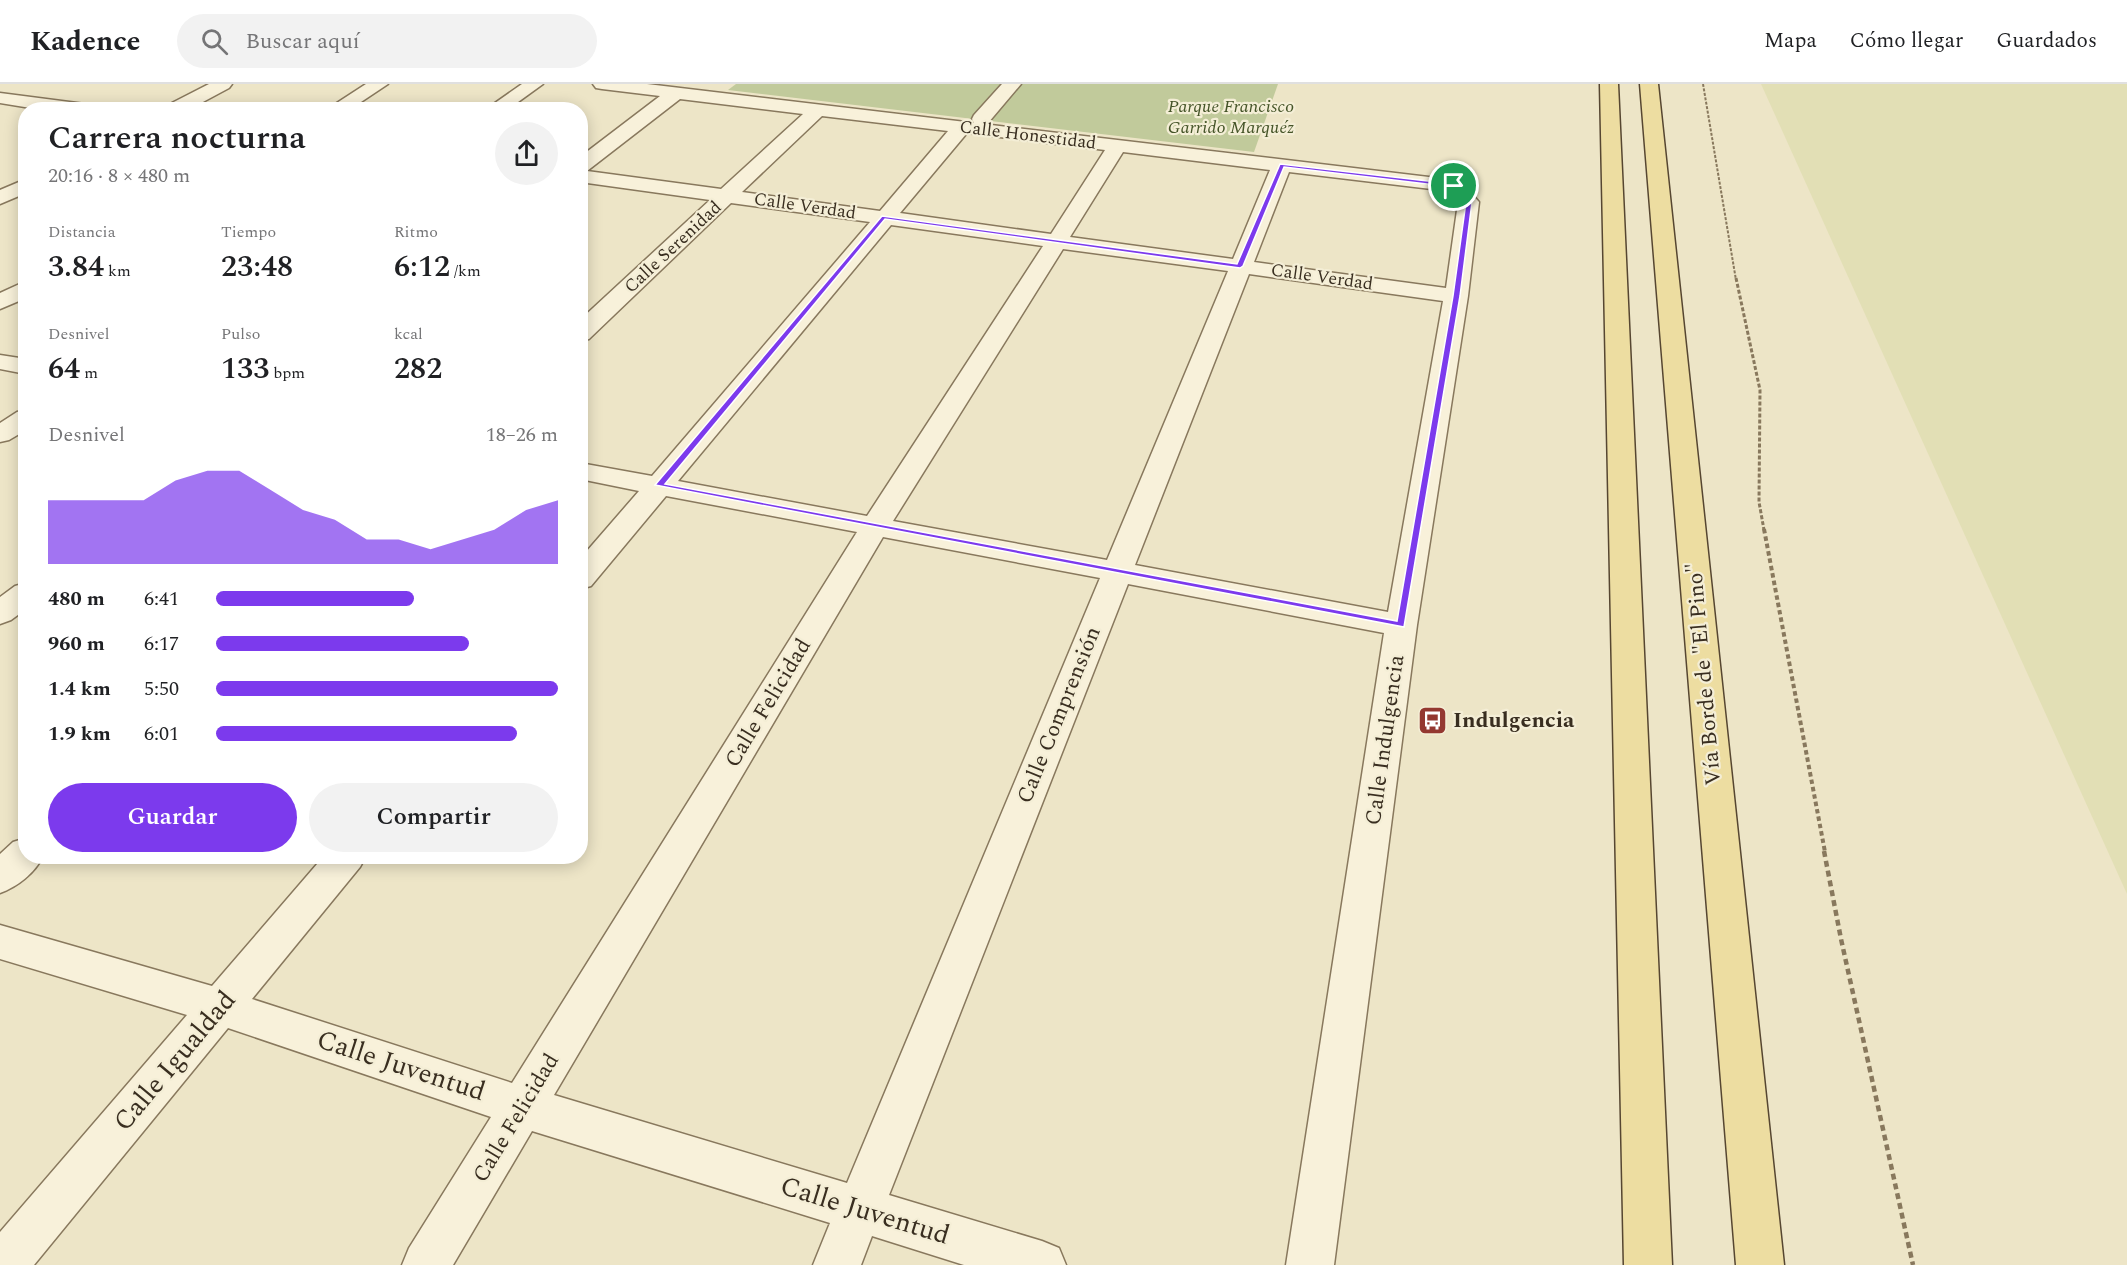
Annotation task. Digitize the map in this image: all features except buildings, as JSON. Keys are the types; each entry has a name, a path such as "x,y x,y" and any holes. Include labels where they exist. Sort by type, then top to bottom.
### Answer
{"main road":[{"path":"1609,84 1648,1265"},
{"name":"Vía Borde de \"El Pino\"","path":"1649,84 1760,1265"}],"street":[{"path":"188,102 223,84"},
{"path":"348,102 379,84"},
{"path":"506,102 534,84"},
{"name":"Calle Honestidad","path":"602,84 817,110 971,123 1119,146 1454,186"},
{"path":"588,569 884,217 971,123 1012,84"},
{"path":"34,102 63,89"},
{"path":"588,161 676,93"},
{"path":"0,98 26,102"},
{"path":"0,117 18,109"},
{"name":"Calle Serenidad","path":"588,326 817,110"},
{"name":"Calle Felicidad","path":"426,1265 876,525 1119,146"},
{"name":"Calle Comprensión","path":"837,1265 1282,165"},
{"name":"Calle Verdad","path":"588,177 1456,296"},
{"name":"Calle Indulgencia","path":"1310,1265 1401,625 1456,296 1469,202 1454,186"},
{"path":"0,198 18,188"},
{"path":"0,302 18,292"},
{"path":"0,362 18,365"},
{"path":"0,434 18,423"},
{"path":"588,472 1401,625"},
{"path":"0,613 18,599"},
{"path":"0,877 18,860"},
{"name":"Calle Igualdad","path":"3,1265 340,864"},
{"name":"Calle Juventud","path":"0,942 221,1007 523,1107 1042,1265"}],"path":[{"path":"1703,84 1739,298 1760,390 1759,502 1841,939 1913,1265"}],"shaded area":[{"path":"1761,84 2127,84 2127,894"}],"green space":[{"name":"Parque Francisco Garrido Marquéz","path":"736,84 1278,84 1254,152 728,90"}],"place":[{"name":"Indulgencia","path":"1432,720"}],"route":[{"path":"1282,165 1454,186 1469,202 1456,296 1401,625 659,485 884,217 1240,266 1282,165"}]}
